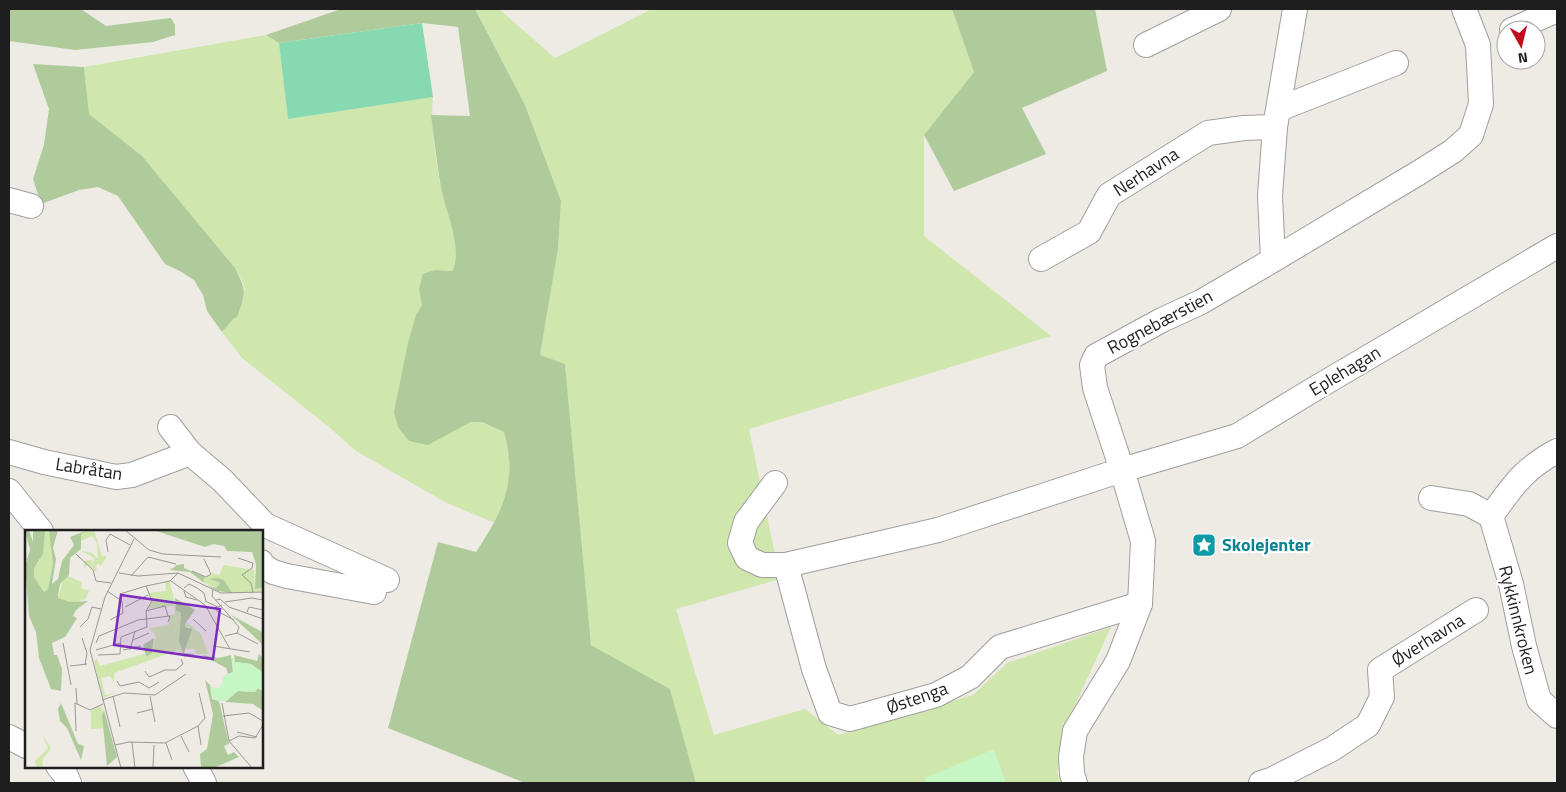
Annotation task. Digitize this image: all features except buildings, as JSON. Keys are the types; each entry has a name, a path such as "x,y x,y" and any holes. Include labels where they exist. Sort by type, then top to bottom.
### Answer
{"street":[{"path":"1146,45 1219,9"},
{"path":"1273,260 1270,196 1277,118 1295,9"},
{"name":"Rognebærstien","path":"1075,783 1072,774 1071,757 1075,731 1118,660 1140,604 1142,541 1122,470 1095,388 1092,365 1096,356 1162,320 1201,302 1453,151 1471,134 1481,104 1478,45 1464,9"},
{"path":"1534,20 1557,10"},
{"path":"1478,45 1496,37"},
{"name":"Nerhavna","path":"1041,259 1089,232 1109,195 1208,134 1244,128 1277,118 1396,63"},
{"name":"Eplehagan","path":"1122,470 1237,436 1557,246"},
{"path":"170,427 190,453 222,480 261,530"},
{"path":"1431,498 1470,504 1490,516 1518,479 1535,464 1557,451"},
{"name":"Labråtan","path":"9,452 44,462 116,477 132,475 190,453"},
{"name":"Labråtan","path":"9,483 44,462"},
{"path":"775,483 746,522 740,543 747,558 762,565 786,565 938,530 1122,470"},
{"path":"9,491 40,530"},
{"name":"Rykkinnkroken","path":"1490,516 1511,584 1524,646 1539,700 1557,716"},
{"path":"262,566 280,574 381,586 263,533"},
{"name":"Østenga","path":"786,565 814,669 830,713 850,720 936,695 970,677 1000,647 1140,604"},
{"name":"Øverhavna","path":"1261,783 1271,780 1332,749 1368,725 1382,697 1380,670 1476,610"},
{"path":"9,737 25,745"},
{"path":"59,767 66,776 68,783"},
{"path":"196,767 204,783"}],"green space":[{"path":"9,9 81,9 106,26 171,18 175,25 175,35 153,42 75,50 9,41"},
{"path":"341,9 475,9 525,105 561,201 558,249 540,355 565,364 591,645 670,689 696,783 525,783 388,728 438,542 476,552 494,523 505,495 509,466 508,450 504,432 482,422 471,422 428,445 409,441 398,427 394,412 408,343 416,315 422,305 419,289 423,274 435,270 452,271 455,262 455,241 441,188 431,115 470,116 458,27 422,23 279,43 266,35"},
{"path":"475,9 499,9 555,58 652,9 952,9 974,72 924,135 924,236 1051,336 749,429 780,579 676,609 714,735 805,709 838,735 973,695 1007,663 1111,627 1063,731 1057,773 1062,783 696,783 670,689 591,645 565,365 540,355 558,249 561,201 525,105"},
{"path":"952,9 1095,9 1107,71 1022,108 1046,154 954,191 924,135 974,72"},
{"path":"422,23 433,97 288,119 279,43"},
{"path":"266,35 279,43 288,119 433,97 432,120 435,155 441,189 453,230 456,252 452,271 435,270 419,289 422,305 416,315 428,445 471,422 482,422 504,432 510,470 509,485 495,523 445,502 356,451 329,427 242,358 222,332 238,311 244,299 243,284 235,268 142,156 89,114 84,67"},
{"path":"33,64 84,67 89,114 142,156 235,268 242,282 244,292 242,302 237,317 222,332 207,311 203,295 194,280 165,264 118,196 98,187 79,190 41,204 33,179 44,145 49,109"},
{"path":"994,749 1006,783 926,783 925,778"}],"place":[{"name":"Skolejenter","path":"1204,545"}]}
